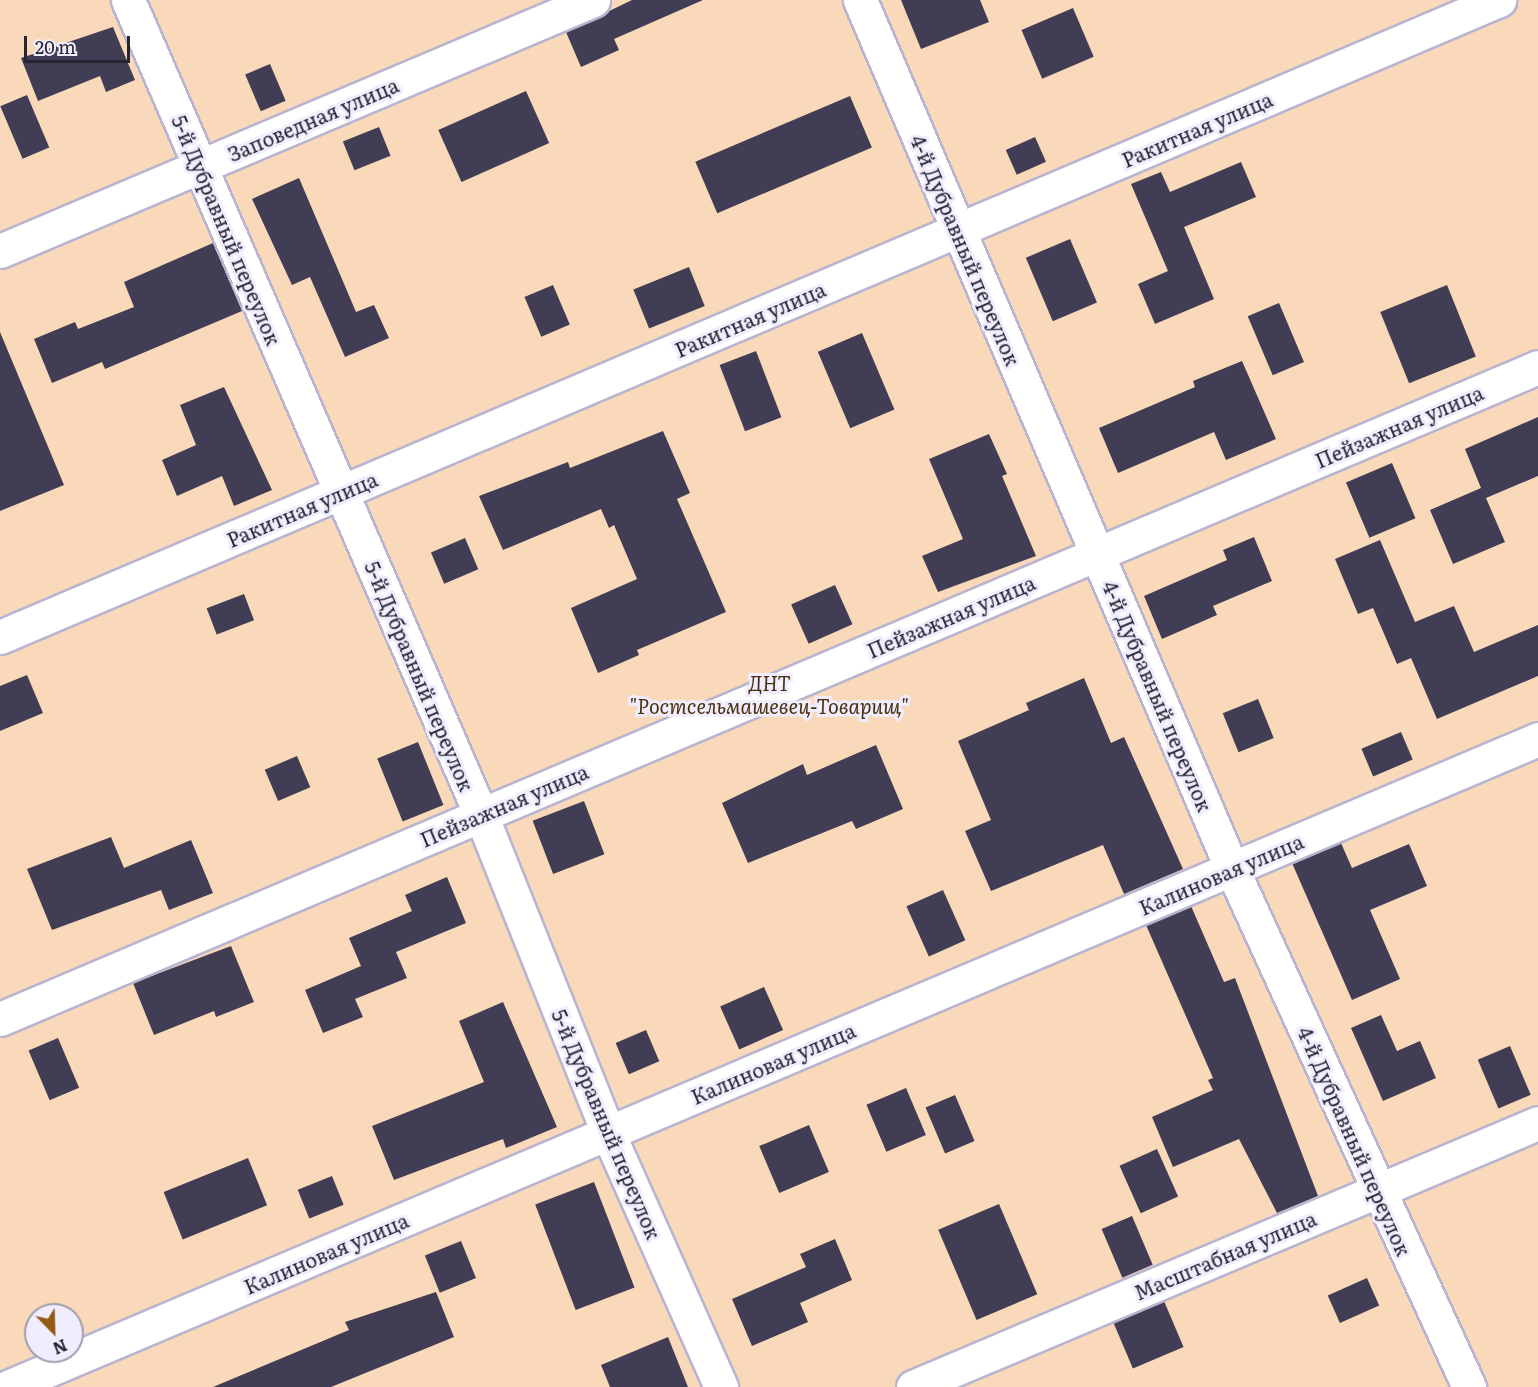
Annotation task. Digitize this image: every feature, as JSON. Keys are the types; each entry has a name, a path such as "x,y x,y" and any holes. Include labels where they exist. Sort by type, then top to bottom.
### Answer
{"lane":[{"name":"5-й Дубравный переулок","path":"128,0 481,815 608,1133 721,1387"},
{"name":"Заповедная улица","path":"0,251 593,0"},
{"name":"4-й Дубравный переулок","path":"860,0 1232,869 1377,1191 1469,1387"},
{"name":"Ракитная улица","path":"0,638 1499,0"},
{"name":"Пейзажная улица","path":"0,1019 1538,368"},
{"name":"Калиновая улица","path":"8,1387 1538,739"},
{"name":"Масштабная улица","path":"913,1387 1538,1124"}],"green space":[{"name":"ДНТ \"Ростсельмашевец-Товарищ\"","path":"0,0 1538,0 1538,1387 0,1387"}],"building":[{"path":"632,0 703,0 614,39 619,50 581,67 566,32"},
{"path":"901,0 980,0 989,22 921,49"},
{"path":"1073,8 1094,57 1042,79 1021,30"},
{"path":"113,27 135,80 106,92 100,76 38,101 21,58"},
{"path":"270,64 286,101 261,111 245,75"},
{"path":"526,91 549,143 461,182 438,130"},
{"path":"27,95 49,147 23,159 0,106"},
{"path":"850,96 872,148 717,213 695,162"},
{"path":"379,127 391,156 354,170 343,142"},
{"path":"1035,137 1046,162 1017,175 1006,150"},
{"path":"1241,162 1256,197 1184,227 1214,299 1155,324 1138,284 1168,271 1131,184 1161,172 1170,192"},
{"path":"299,178 356,312 374,305 389,338 345,357 310,277 292,285 252,199"},
{"path":"1070,239 1097,303 1053,321 1026,258"},
{"path":"213,243 242,311 105,369 102,362 52,383 34,339 75,322 78,329 134,307 124,282"},
{"path":"689,267 705,306 649,328 633,289"},
{"path":"553,285 570,325 541,337 524,297"},
{"path":"1447,285 1476,356 1409,383 1380,312"},
{"path":"1279,303 1304,362 1273,375 1248,316"},
{"path":"0,332 64,485 0,511"},
{"path":"862,333 894,409 850,428 818,352"},
{"path":"756,351 781,417 745,431 720,365"},
{"path":"1242,361 1276,439 1226,460 1214,432 1118,473 1099,428 1195,387 1193,381"},
{"path":"224,387 272,490 234,506 222,476 177,496 162,460 196,445 180,405"},
{"path":"1538,417 1538,476 1486,498 1505,542 1453,564 1430,510 1481,488 1465,449"},
{"path":"663,431 690,493 677,499 726,612 637,650 639,655 598,673 571,608 637,579 614,525 609,528 601,509 503,550 479,496 568,462 570,468"},
{"path":"989,434 1007,474 1002,476 1036,556 938,592 922,556 963,539 929,459"},
{"path":"1392,463 1415,518 1369,538 1346,483"},
{"path":"1254,537 1272,581 1213,606 1217,615 1162,639 1144,596 1227,560 1223,550"},
{"path":"465,538 478,569 444,584 431,552"},
{"path":"1380,540 1415,622 1454,606 1474,652 1538,625 1538,676 1437,719 1411,658 1397,664 1373,608 1358,614 1335,559"},
{"path":"835,585 852,624 809,644 791,605"},
{"path":"244,594 254,620 217,634 207,608"},
{"path":"27,675 43,713 0,731 0,686"},
{"path":"1084,678 1111,743 1124,737 1183,869 1124,894 1103,845 991,891 965,831 991,820 958,741 1029,710 1026,703"},
{"path":"1258,699 1274,738 1239,752 1223,713"},
{"path":"1401,732 1413,760 1373,776 1361,749"},
{"path":"418,742 443,805 403,822 377,758"},
{"path":"876,745 903,809 856,829 852,821 748,863 722,803 803,764 807,775"},
{"path":"297,756 310,787 278,801 265,770"},
{"path":"584,801 604,854 553,874 533,821"},
{"path":"111,837 124,868 191,840 213,893 169,910 161,890 52,930 27,869"},
{"path":"1341,843 1352,868 1409,844 1427,886 1370,910 1400,979 1352,1000 1292,863"},
{"path":"447,877 466,923 396,952 407,978 355,999 363,1017 323,1033 305,990 361,966 349,938 412,911 405,895"},
{"path":"943,890 965,940 929,957 906,906"},
{"path":"1191,906 1224,982 1235,978 1318,1196 1277,1213 1239,1139 1173,1167 1152,1117 1213,1090 1208,1080 1213,1078 1146,925"},
{"path":"231,946 254,1002 216,1017 214,1011 154,1035 133,983"},
{"path":"764,987 783,1030 739,1049 720,1007"},
{"path":"503,1002 557,1127 506,1148 503,1139 394,1180 372,1126 484,1082 459,1021"},
{"path":"1381,1015 1397,1051 1420,1041 1436,1078 1383,1101 1351,1028"},
{"path":"646,1030 659,1061 629,1074 616,1043"},
{"path":"58,1038 79,1088 50,1100 29,1051"},
{"path":"1510,1046 1531,1095 1498,1108 1478,1060"},
{"path":"906,1088 926,1135 886,1152 866,1105"},
{"path":"955,1095 975,1141 945,1154 926,1108"},
{"path":"809,1125 829,1172 779,1193 759,1146"},
{"path":"1157,1149 1178,1197 1141,1213 1120,1166"},
{"path":"248,1158 267,1205 183,1239 164,1192"},
{"path":"332,1176 344,1205 309,1219 298,1190"},
{"path":"594,1182 634,1287 576,1310 535,1205"},
{"path":"999,1204 1037,1294 977,1320 938,1230"},
{"path":"1132,1216 1153,1265 1122,1278 1102,1229"},
{"path":"835,1239 852,1280 800,1303 808,1322 752,1346 732,1299 806,1267 800,1254"},
{"path":"461,1241 476,1278 440,1293 425,1256"},
{"path":"1367,1278 1379,1305 1340,1323 1328,1295"},
{"path":"436,1292 454,1337 331,1387 213,1387 349,1330 345,1322"},
{"path":"1164,1301 1184,1347 1133,1369 1113,1322"},
{"path":"668,1337 688,1387 610,1387 601,1365"}]}
